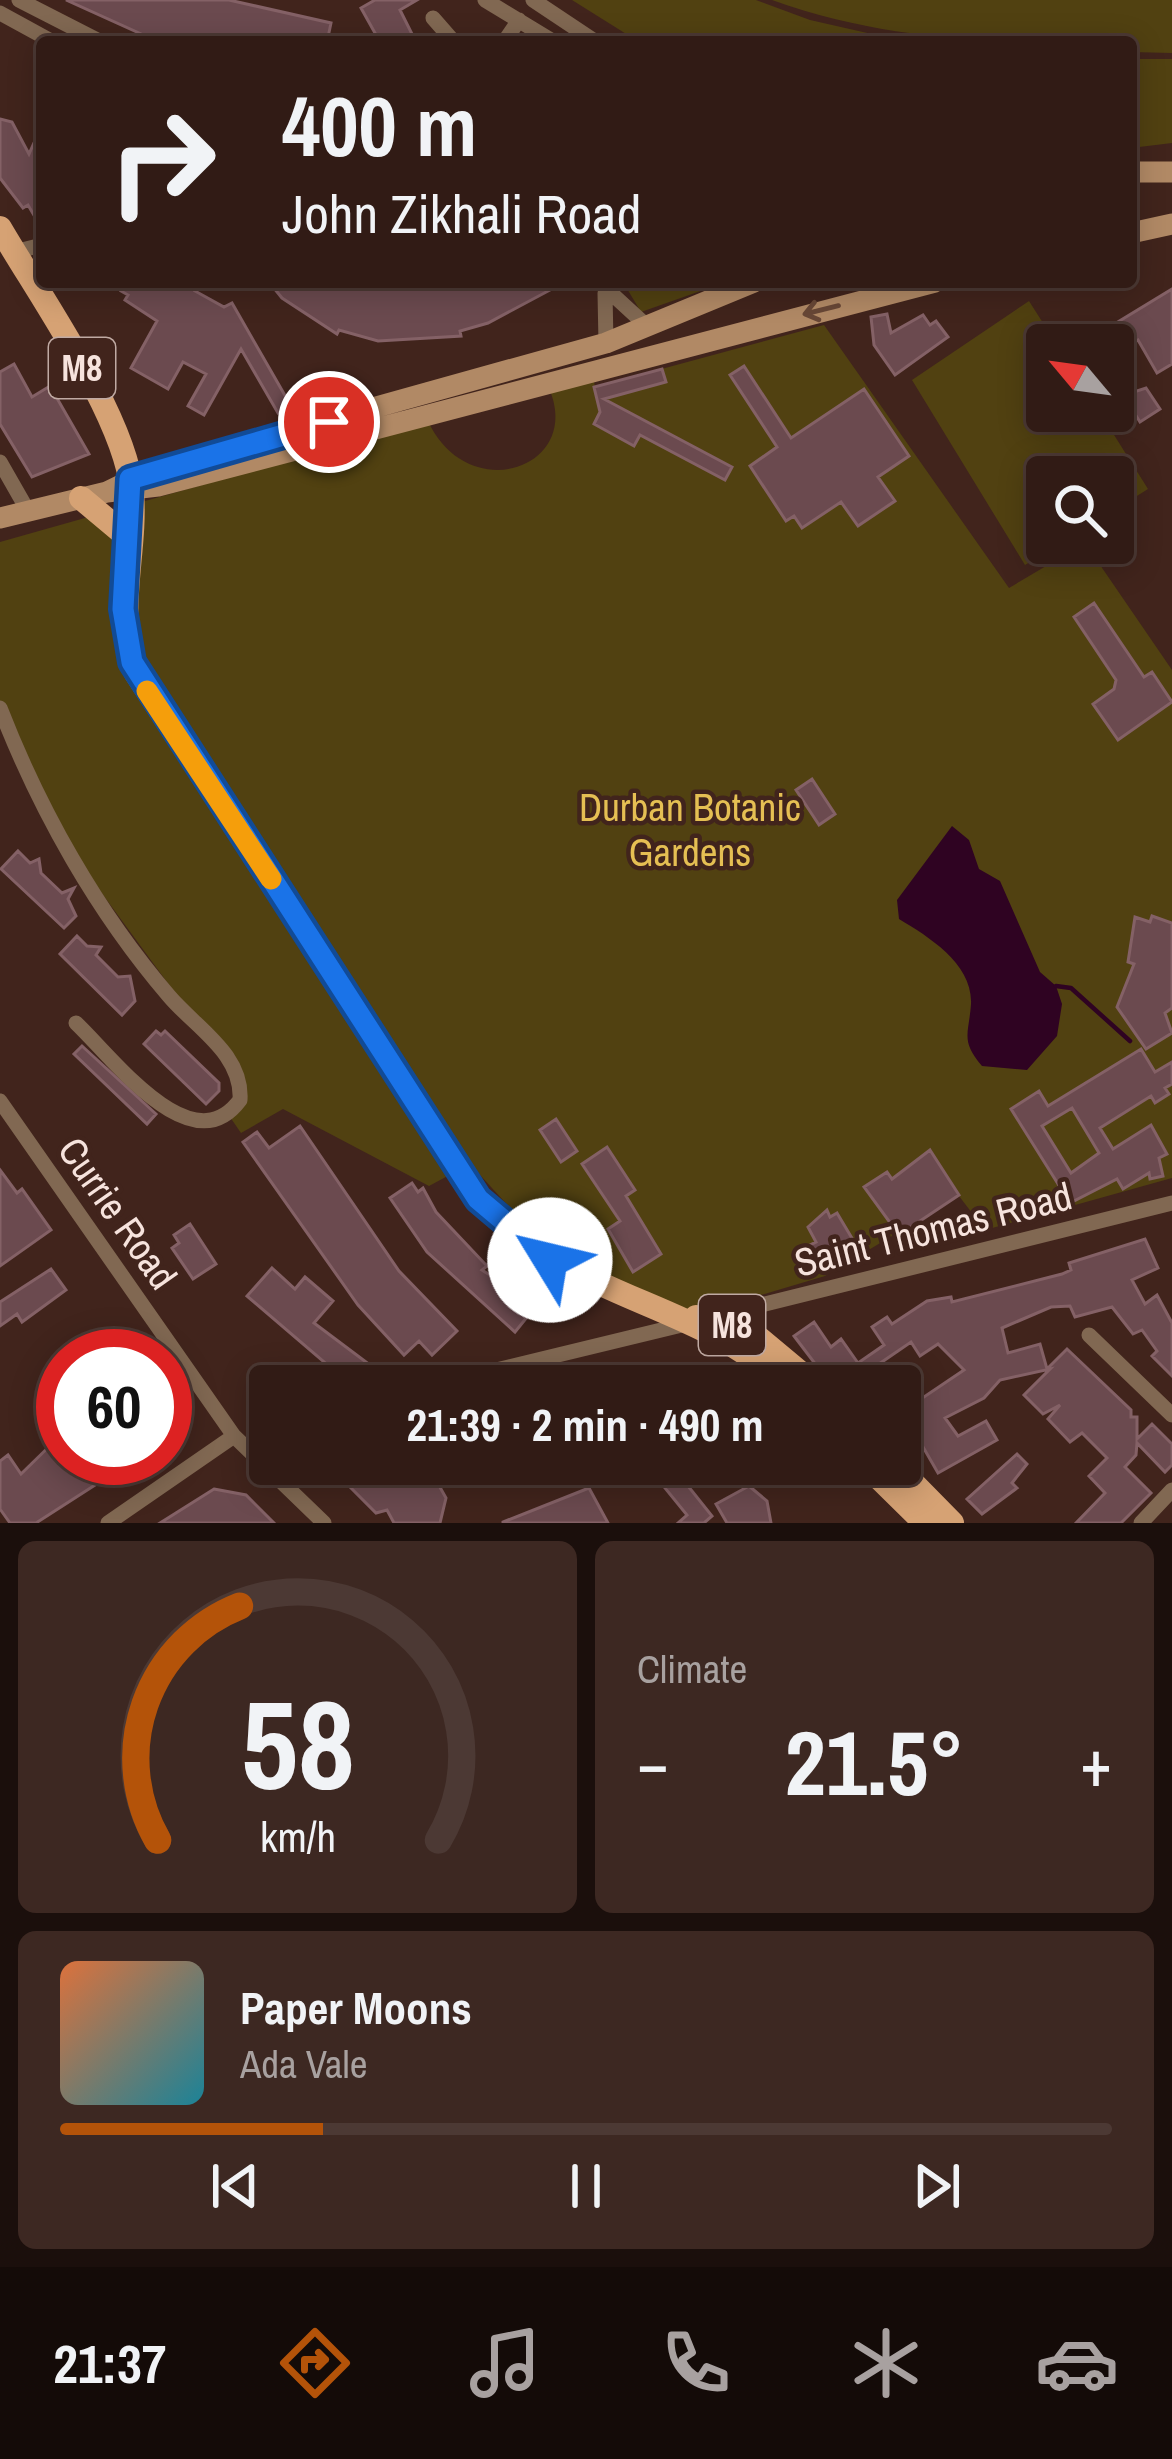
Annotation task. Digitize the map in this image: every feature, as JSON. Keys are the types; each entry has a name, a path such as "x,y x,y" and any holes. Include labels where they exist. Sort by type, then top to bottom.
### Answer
{"main road":[{"path":"1137,172 1172,172"},
{"path":"1137,232 1172,224"},
{"name":"M8","path":"0,228 94,389 123,488 130,538 123,609 136,673 478,1199 550,1260 739,1348 760,1365"},
{"path":"123,488 606,343 740,288"},
{"path":"0,518 911,288"},
{"path":"81,498 130,538"},
{"name":"M8","path":"682,1322 752,1319 796,1365"},
{"path":"886,1485 925,1523"},
{"path":"915,1485 952,1523"}],"street":[{"path":"19,0 89,36"},
{"path":"484,0 544,36"},
{"path":"533,0 587,36"},
{"path":"0,13 42,36"},
{"path":"433,18 449,36"},
{"path":"508,36 519,20"},
{"path":"14,252 36,246"},
{"path":"602,288 649,328"},
{"path":"602,288 606,343"},
{"path":"0,462 28,511"},
{"path":"0,708 34,790 82,874 168,996 237,1070 240,1100 227,1117 213,1122 177,1118 76,1023"},
{"name":"Currie Road","path":"0,1101 233,1436 324,1523"},
{"name":"Saint Thomas Road","path":"752,1319 1172,1203"},
{"path":"513,1365 682,1322"},
{"path":"1089,1335 1172,1415"},
{"path":"108,1523 233,1436"},
{"path":"1141,1523 1172,1490"}],"green space":[{"path":"572,0 756,0 810,20 881,36 629,36"},
{"path":"772,0 1172,0 1172,53 1137,52 1137,36 932,36 817,14"},
{"path":"1137,59 1172,59 1172,143 1137,147"},
{"path":"627,288 709,288 641,312"},
{"path":"1029,301 1044,324 1026,324 1026,432 1112,432 1127,456 1026,456 1025,565 912,380"},
{"name":"Durban Botanic Gardens","path":"824,325 1009,588 1050,564 1099,564 1172,670 1172,1178 985,1230 959,1196 825,1276 687,1317 557,1259 470,1164 429,1186 283,1109 241,1133 230,1117 244,1087 73,854 0,701 0,542 428,421 446,448 469,464 494,470 517,467 537,456 551,438 555,415 548,386 593,376 595,387"},
{"path":"1134,467 1148,489 1134,498"}],"shaded area":[{"path":"952,826 969,840 979,869 1000,881 1040,972 1056,986 1062,1004 1057,1036 1027,1070 982,1066 968,1043 971,1004 965,976 947,953 899,919 897,900"}],"building":[{"path":"66,0 229,0 331,23 328,36 146,36"},
{"path":"375,0 417,0 400,10 413,36 377,36 361,8"},
{"path":"0,119 12,122 29,154 33,145 36,150 36,219 0,178"},
{"path":"197,288 224,307 232,303 291,406 278,413 241,349 204,415 188,406 206,374 183,362 168,389 131,368 157,321 125,300 128,295 121,291"},
{"path":"274,288 554,288 488,323 460,331 461,336 378,341 339,330 337,334"},
{"path":"1172,289 1172,364 1157,373 1138,340 1134,342 1134,324 1114,324"},
{"path":"887,314 891,333 923,315 930,325 936,321 948,337 895,375 874,345 871,317"},
{"path":"14,364 32,397 50,386 89,454 32,477 0,424 0,372"},
{"path":"744,366 791,438 864,389 909,456 878,477 895,501 858,526 841,502 802,528 794,516 786,521 750,466 777,447 730,375"},
{"path":"662,369 666,382 604,399 732,467 725,480 640,435 634,446 594,424 600,412 594,387"},
{"path":"1146,388 1160,409 1140,422 1134,412 1134,392"},
{"path":"1094,603 1144,677 1152,672 1172,702 1118,740 1093,704 1114,689 1116,680 1074,617"},
{"path":"812,779 835,814 819,825 796,790"},
{"path":"18,851 30,863 39,859 41,873 62,893 74,888 68,899 76,916 64,928 1,869"},
{"path":"1152,916 1172,923 1172,1008 1165,1013 1172,1033 1146,1049 1117,1007 1134,964 1128,962 1135,917 1150,922"},
{"path":"77,936 87,946 101,947 96,955 118,977 130,976 135,1001 122,1015 60,954"},
{"path":"156,1031 161,1035 165,1031 219,1083 219,1091 206,1104 144,1044"},
{"path":"82,1046 156,1114 147,1124 74,1054"},
{"path":"1141,1049 1155,1072 1172,1062 1172,1084 1165,1088 1169,1094 1155,1103 1151,1096 1100,1128 1113,1149 1151,1125 1167,1154 1159,1158 1163,1176 1150,1179 1149,1173 1123,1189 1117,1179 1070,1203 1011,1109 1039,1091 1048,1106","holes":["1072,1108 1099,1153 1071,1173 1042,1126"]},
{"path":"556,1119 577,1151 561,1162 540,1130"},
{"path":"300,1126 399,1271 457,1331 432,1355 419,1341 404,1355 358,1305 243,1142 257,1132 269,1148"},
{"path":"607,1147 635,1190 626,1196 661,1254 633,1272 608,1229 620,1221 582,1164"},
{"path":"930,1150 959,1195 899,1235 864,1187 887,1172 892,1179"},
{"path":"0,1170 17,1193 22,1189 51,1230 0,1266"},
{"path":"412,1183 418,1192 423,1188 436,1212 487,1266 482,1270 526,1298 522,1303 532,1311 515,1332 427,1252 390,1198"},
{"path":"827,1210 830,1217 837,1213 856,1245 816,1266 806,1247 816,1242 808,1227"},
{"path":"190,1224 216,1264 193,1279 172,1248 179,1243 174,1235"},
{"path":"1145,1239 1158,1268 1132,1280 1145,1304 1157,1295 1172,1323 1172,1376 1152,1356 1157,1351 1142,1330 1133,1334 1112,1307 1075,1317 1070,1306 1051,1307 1002,1328 1008,1353 1040,1344 1047,1369 1067,1349 1131,1410 1131,1417 1137,1417 1137,1439 1152,1424 1172,1444 1172,1465 1165,1472 1137,1443 1136,1455 1125,1467 1151,1493 1121,1523 1076,1523 1105,1493 1089,1476 1107,1458 1082,1433 1070,1442 1048,1419 1060,1405 1043,1414 1024,1395 1050,1369 1000,1380 984,1398 945,1418 958,1436 986,1421 997,1440 938,1473 921,1443 921,1399 964,1370 938,1344 920,1356 911,1342 880,1365 816,1365 794,1336 814,1322 831,1347 841,1339 858,1363 884,1345 872,1327 887,1317 892,1324 927,1301 951,1297 952,1302 1062,1274 1071,1270 1069,1263"},
{"path":"272,1268 295,1289 305,1277 333,1301 314,1323 370,1365 328,1365 247,1296"},
{"path":"51,1269 66,1290 22,1322 17,1314 0,1326 0,1302"},
{"path":"1017,1454 1027,1464 1012,1483 1017,1488 982,1514 967,1499"},
{"path":"8,1455 21,1474 36,1459 36,1485 95,1485 36,1523 10,1523 0,1509 0,1461"},
{"path":"348,1485 439,1485 446,1498 440,1523 394,1523 387,1510 376,1513"},
{"path":"687,1485 712,1516 704,1523 678,1523 687,1515 665,1488"},
{"path":"749,1486 767,1501 771,1523 727,1523 716,1504"},
{"path":"589,1488 608,1523 503,1523 503,1522"},
{"path":"214,1489 246,1495 274,1523 160,1523"}],"waterway":[{"path":"1056,986 1071,988 1130,1041"}],"slow traffic":[{"path":"147,691 271,879"}],"route":[{"path":"329,422 130,479 132,510 123,609 132,662 478,1199 519,1239 550,1260"}]}
